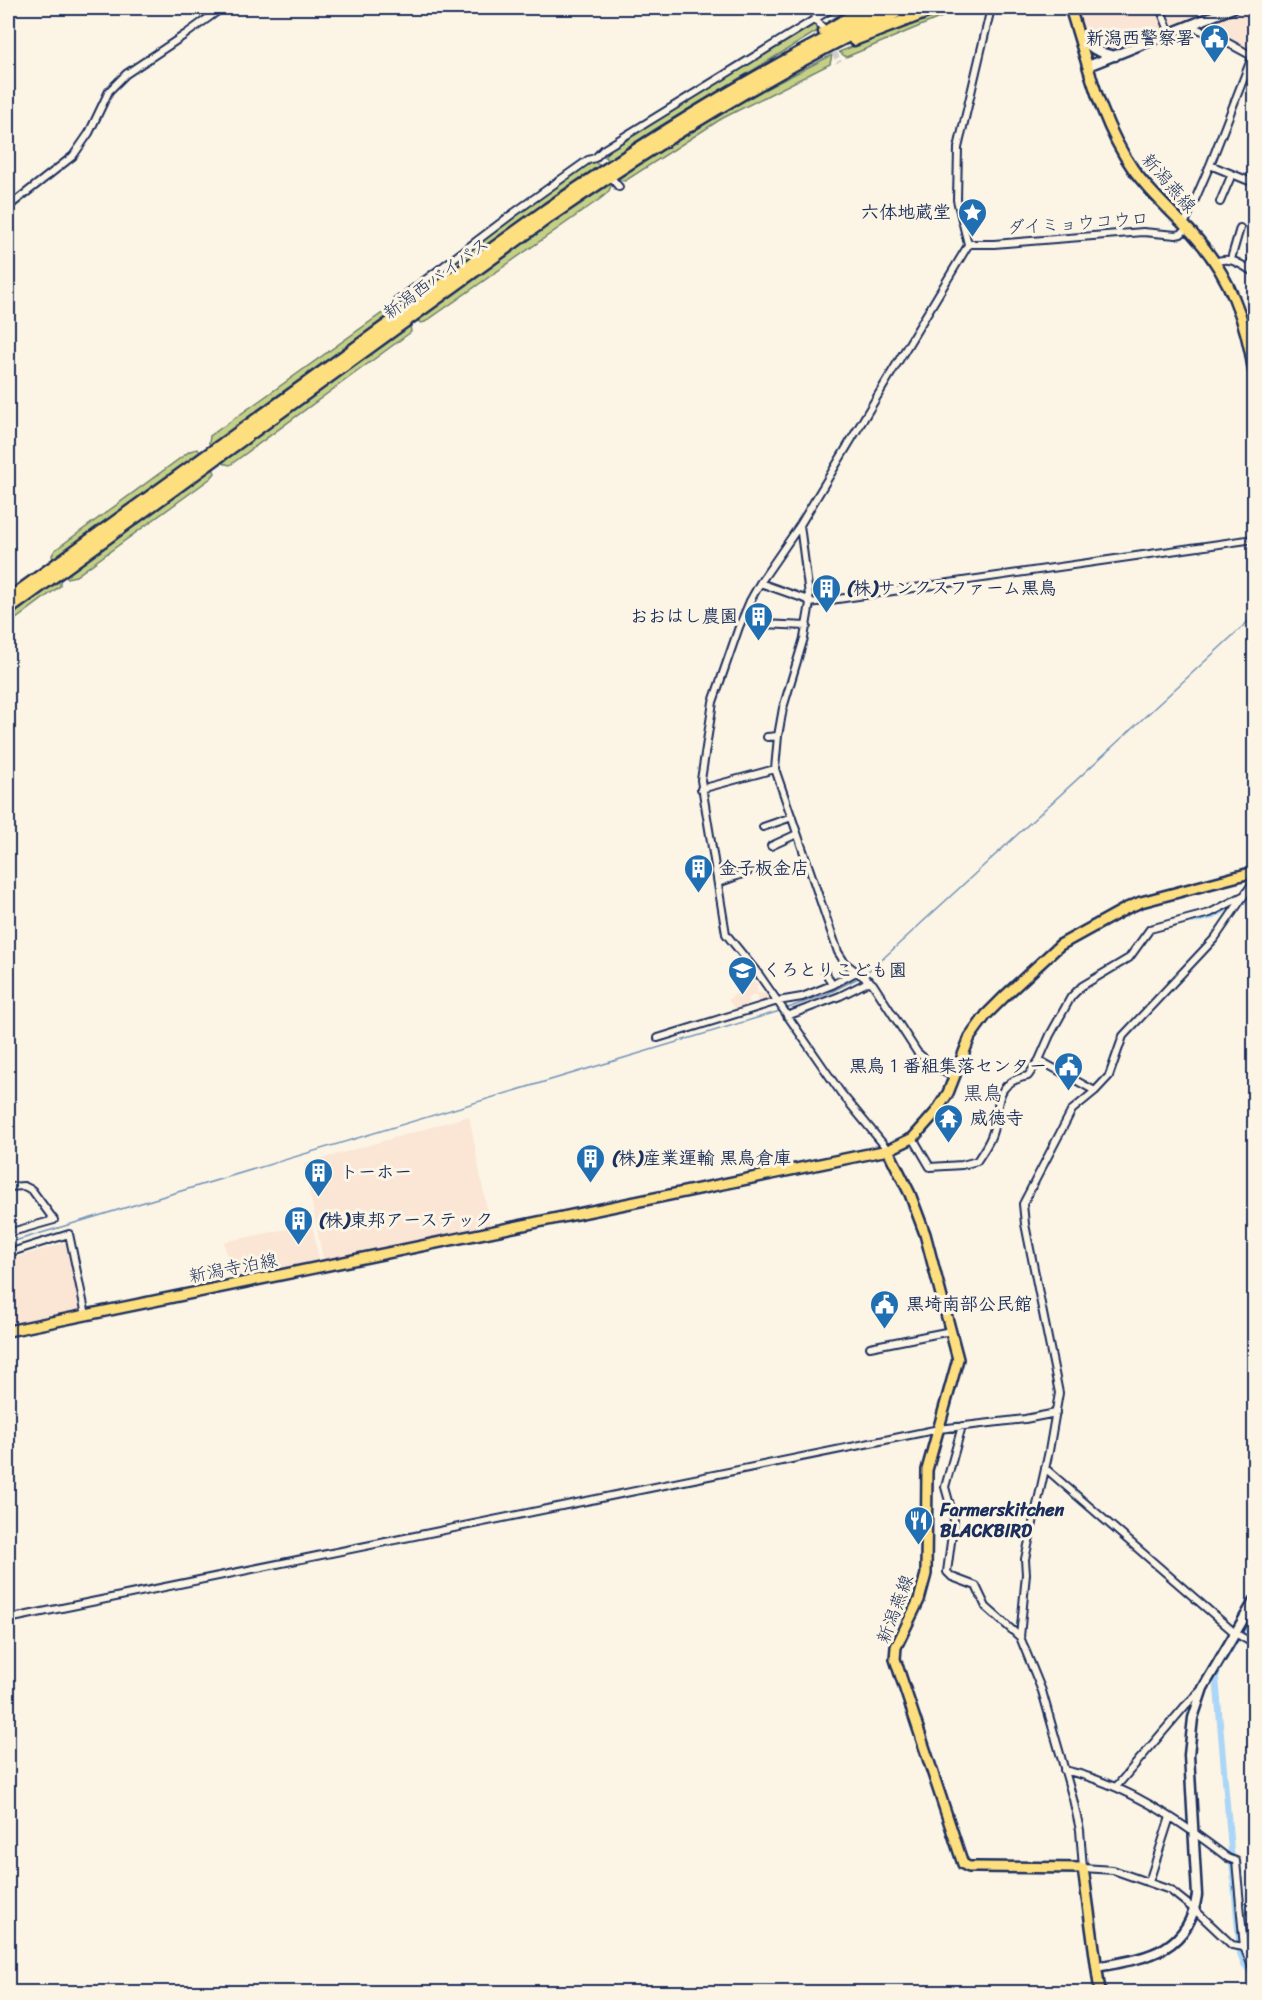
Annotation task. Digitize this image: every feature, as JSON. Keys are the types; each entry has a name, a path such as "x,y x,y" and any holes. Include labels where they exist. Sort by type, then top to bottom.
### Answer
{"highway":[{"path":"760,78 798,46 866,8"},
{"name":"新潟西バイパス","path":"8,599 547,209 658,134 887,8"},
{"name":"新潟西バイパス","path":"8,610 552,215 760,78 906,8"},
{"path":"760,78 807,63 879,29 938,8"}],"main road":[{"name":"新潟燕線","path":"1070,8 1101,108 1125,156 1149,190 1185,227 1215,262 1226,279 1249,342 1254,373"},
{"path":"913,1138 936,1112 948,1093 970,1037 986,1015 1060,945 1142,902 1254,872"},
{"name":"新潟寺泊線","path":"8,1331 888,1150 913,1138"},
{"name":"新潟燕線","path":"888,1150 919,1215 958,1359 927,1470 926,1575 920,1600 896,1647 895,1659 963,1864 969,1867 1083,1868"},
{"path":"1083,1868 1100,1992"}],"street":[{"path":"8,207 73,156 89,133 109,91 126,74 222,8"},
{"path":"396,302 515,212 588,160 595,158 604,149 833,8"},
{"path":"888,1150 841,1093 779,1003 726,934 701,780 713,702 739,627 760,583 800,525 951,276 968,244 957,200 958,148 991,8"},
{"path":"1160,8 1170,33"},
{"path":"1088,66 1233,8"},
{"path":"815,18 820,26"},
{"path":"1185,227 1253,57 1215,36 1190,26"},
{"path":"1079,34 1097,52 1116,56"},
{"path":"595,158 600,164"},
{"path":"1210,165 1254,183"},
{"path":"1220,202 1232,174"},
{"path":"613,180 619,187"},
{"name":"ダイミョウコウロ","path":"968,244 1143,232 1176,235 1181,234 1185,227"},
{"path":"1231,259 1240,228"},
{"path":"1215,262 1222,258 1231,259 1251,271 1254,257"},
{"path":"800,525 810,603 807,626 787,691 778,736 775,769 838,952 845,963 879,991 917,1052 934,1067 954,1077"},
{"path":"760,583 810,603 1254,539"},
{"path":"763,624 807,626"},
{"path":"767,737 778,736"},
{"path":"701,789 775,769"},
{"path":"763,827 792,817"},
{"path":"771,846 797,834"},
{"path":"718,883 748,872"},
{"path":"1244,1947 1232,1945 1170,1890 1113,1870 1083,1868 1080,1830 1064,1770 1042,1691 1020,1637 1025,1559 1059,1393 1023,1204 1072,1110 1095,1091 1108,1076 1123,1036 1213,941 1254,881"},
{"path":"913,1138 930,1167 962,1166 977,1161 990,1142 997,1101 1002,1089 1019,1078 1028,1076 1039,1060 1071,997 1082,986 1129,958 1150,929 1210,913 1243,896"},
{"path":"824,969 832,985"},
{"path":"658,1038 802,997 857,973"},
{"path":"787,1015 840,996 868,980"},
{"path":"1039,1060 1095,1091"},
{"path":"8,1187 24,1186 32,1190 54,1220 8,1233"},
{"path":"8,1253 69,1234 86,1315"},
{"path":"870,1347 951,1331"},
{"path":"8,1619 939,1429 1056,1413"},
{"path":"963,1426 945,1487 954,1519 947,1572 952,1577 976,1586 986,1607 1020,1637"},
{"path":"1045,1468 1235,1633 1254,1644"},
{"path":"1097,1967 1154,1955 1170,1946 1189,1925 1195,1910 1197,1895 1189,1755 1196,1705 1203,1688 1254,1601"},
{"path":"1116,1787 1203,1688"},
{"path":"1064,1770 1089,1776 1155,1806 1228,1858 1236,1861 1244,1947 1254,1971"},
{"path":"1149,1882 1170,1817"}],"shaded area":[{"path":"1070,8 1254,8 1254,58 1190,26 1116,56 1084,45"},
{"name":"くろとりこども園","path":"753,980 758,985 756,992 767,994 769,1001 762,1004 757,1002 757,996 753,995 748,999 750,1002 737,1011 728,1000"},
{"path":"469,1116 491,1230 324,1264 304,1164"},
{"path":"312,1224 320,1265 232,1282 224,1242"},
{"path":"68,1242 81,1310 8,1325 8,1260"}],"green space":[{"path":"951,8 963,8 846,57 839,52"},
{"path":"808,25 814,25 819,30 607,161 605,156 609,150"},
{"path":"832,55 830,64 721,119 625,181 617,177 711,117"},
{"path":"595,162 600,166 405,306 406,296 539,197 587,164"},
{"path":"610,181 610,189 600,199 425,322 421,323 416,320"},
{"path":"395,307 400,310 263,406 211,446 210,436 381,314"},
{"path":"410,325 411,332 230,465 222,463 221,461"},
{"path":"197,449 202,453 53,560 52,555 55,550 190,451"},
{"path":"213,468 215,473 211,478 76,576 67,578 64,575"},
{"path":"60,578 60,586 8,625 8,616"}],"waterway":[{"path":"864,974 1254,616"},
{"path":"1192,921 1214,916 1239,900"},
{"path":"785,1009 827,994 860,977"},
{"path":"8,1243 780,1011"},
{"path":"1254,1612 1219,1668 1216,1677 1240,1953 1244,1964 1254,1977"}],"tunnel":[{"path":"830,45 839,62"}],"place":[{"name":"新潟西警察署","path":"1215,64"},
{"name":"六体地蔵堂","path":"972,238"},
{"name":"(株)サンクスファーム黒鳥","path":"826,614"},
{"name":"おおはし農園","path":"759,642"},
{"name":"金子板金店","path":"698,894"},
{"name":"くろとりこども園","path":"742,996"},
{"name":"黒鳥１番組集落センター","path":"1068,1092"},
{"name":"威徳寺","path":"949,1144"},
{"name":"(株)産業運輸 黒鳥倉庫","path":"591,1184"},
{"name":"トーホー","path":"319,1198"},
{"name":"(株)東邦アーステック","path":"298,1246"},
{"name":"黒埼南部公民館","path":"885,1330"},
{"name":"Farmerskitchen BLACKBIRD","path":"919,1546"}],"district":[{"name":"黒鳥","path":"983,1093"}]}
